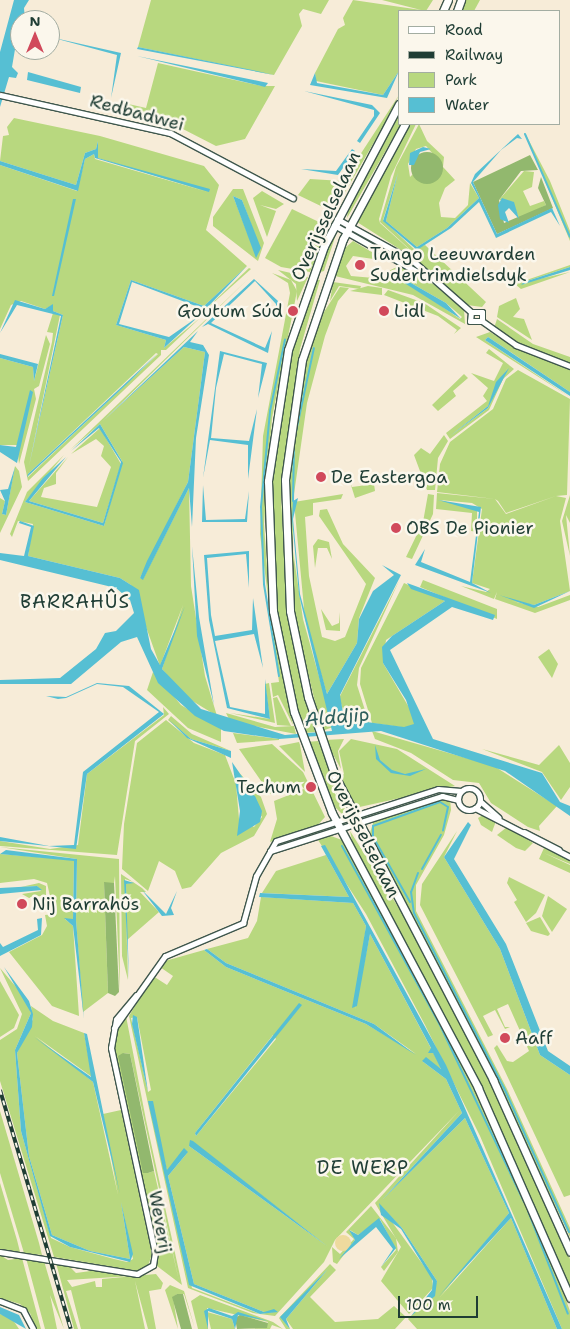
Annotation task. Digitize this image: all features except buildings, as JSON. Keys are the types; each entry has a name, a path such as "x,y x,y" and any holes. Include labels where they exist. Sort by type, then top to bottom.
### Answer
{"main road":[{"name":"Overijsselselaan","path":"398,106 336,222 310,281 278,396 267,500 274,618 299,730 336,821 478,1088 570,1298"},
{"name":"Overijsselselaan","path":"404,125 348,228 329,272 294,398 284,512 290,611 322,743 352,816 489,1071 570,1251"}],"street":[{"name":"Redbadwei","path":"0,95 170,133 294,198"},
{"path":"336,222 413,261 471,312 482,312 482,321"},
{"path":"471,312 470,321 482,321 516,345 570,366"},
{"path":"270,852 276,840 438,789 461,791 474,789 480,801 501,820"},
{"path":"458,800 461,791"},
{"path":"270,852 442,796 458,800 465,809 475,808 501,820 570,857"},
{"path":"475,808 480,801"},
{"name":"Weverij","path":"0,1252 137,1274 153,1265 155,1253 113,1059 114,1028 165,956 243,923 256,876 270,852"},
{"path":"0,1301 24,1310 33,1329"}],"green space":[{"path":"151,0 329,0 321,14 303,9 299,14 302,26 274,75 138,47"},
{"path":"353,0 421,10 398,10 398,72 383,95 316,81 315,73 338,29 345,25 343,18"},
{"path":"382,0 433,0 427,10 421,10"},
{"path":"464,0 480,0 475,10 460,10"},
{"path":"158,63 262,86 275,86 245,139 216,146 179,127 125,113 124,103 146,108"},
{"path":"398,97 384,125 337,206 327,209 298,195 310,179 343,181"},
{"path":"398,111 398,125 400,125 347,218 348,210"},
{"path":"14,118 100,136 204,166 219,185 206,230 247,266 204,306 131,280 116,325 166,340 164,348 200,318 166,350 161,350 161,355 28,481 24,462 52,342 53,333 47,332 53,313 60,315 29,466 63,315 53,311 53,305 45,309 21,301 11,305 0,329 0,165 77,191 85,159 94,154 95,159 208,192 98,158 98,141 96,149 85,153 76,185 0,161 3,136 9,135 7,127","holes":["156,353 158,354 28,477 28,474"]},
{"path":"407,125 416,125 391,176 379,219 380,223 429,267 380,222 396,167 419,125 427,141 444,157 443,167 455,180 445,188 439,203 441,217 455,218 468,205 470,183 479,198 447,228 417,247 386,221 398,173 383,220 414,249 425,245 486,302 482,307 467,305 412,257 357,222 358,215","holes":["426,146 433,154 410,177 408,164 416,149"]},
{"path":"525,133 550,181 570,231 570,241"},
{"path":"427,152 433,153 438,157 442,162 442,174 438,179 433,183 427,184 421,183 416,179 412,174 411,168 412,162 416,157 421,153"},
{"path":"530,155 538,170 521,171 499,200 504,223 546,205 538,188 541,177 553,208 497,234 473,182"},
{"path":"524,171 534,172 532,187 523,191 530,206 544,201 546,205 519,219 513,202 499,200"},
{"path":"233,189 243,189 264,243 258,261 213,226 213,217","holes":["233,196 242,200 257,240 255,253"]},
{"path":"262,191 284,204 276,209 260,205 276,211 267,237 253,198"},
{"path":"292,209 321,223 326,232 310,272 281,267 265,258"},
{"path":"337,231 324,271 317,273 331,238"},
{"path":"353,241 387,261 353,256 346,266 351,276 374,278 401,265 432,283 464,310 465,324 413,295 335,276 345,248","holes":["397,275 446,303 462,317 460,319"]},
{"path":"570,265 570,267 521,283 570,272 521,289 515,284"},
{"path":"249,268 251,269 202,313 208,307"},
{"path":"278,270 308,277 297,301 296,284"},
{"path":"272,273 291,280 297,291 272,418 264,524 270,611 293,725 278,695 273,697 271,683 279,682 260,534 263,436 290,293 288,283"},
{"path":"249,278 103,421 184,347 205,352 188,482 140,578 143,579 189,488 191,586 205,676 217,716 186,697 162,669 183,605 160,666 131,585 120,578 28,556 33,524 18,521 12,537 10,534 27,492 64,455 25,502 104,526 122,461 100,424 70,450"},
{"path":"315,279 320,280 300,349 281,496 287,611 315,732 304,733 279,632 270,541 272,462 291,351"},
{"path":"333,282 361,286 360,289 339,286 330,301"},
{"path":"368,286 382,288 382,295 350,291"},
{"path":"340,287 349,288 338,301 325,336 307,403 293,501 293,551 303,619 333,727 322,731 293,611 287,511 289,465 304,363 324,312"},
{"path":"388,290 424,303 461,328 454,334 457,330 438,316 384,295"},
{"path":"516,298 520,309 513,317 524,319 532,340 497,317 499,306"},
{"path":"497,319 533,344 570,357 570,364 512,340 494,328"},
{"path":"490,332 517,349 570,370 570,392 488,337 485,340 570,397 476,337"},
{"path":"46,335 50,344 39,386 34,389 36,399 19,464 17,445 0,445 0,358 33,367 34,381"},
{"path":"489,349 514,369 503,379 489,410 450,439 446,433 487,401 483,396 488,388 471,373 494,381 503,363 486,353","holes":["508,367 488,408 450,436 488,406"]},
{"path":"518,370 570,399 567,495 556,496 506,513 495,499 437,492 440,464 450,442 493,409 506,379"},
{"path":"464,374 468,378 453,391 456,396 438,411 432,405"},
{"path":"100,428 121,464 103,523 29,501 68,457 56,473 56,484 44,488 41,497 97,507 111,467 101,456 104,446 96,439 71,454"},
{"path":"444,435 448,441 438,458 435,490 427,490 414,455 421,448 430,454"},
{"path":"15,466 19,471 22,487 0,533 0,498 5,501 2,514 6,515"},
{"path":"350,482 352,487 374,484 375,491 355,498"},
{"path":"437,493 495,499 506,514 556,496 566,498 560,521 570,591 534,605 512,601 538,607 570,595 570,600 535,613 495,599 497,592 494,599 461,586 486,592 490,589 472,583 482,509 472,503 439,500 477,509 477,532 471,531 472,513 436,509"},
{"path":"343,494 341,499 313,503 313,515 305,517 309,576 322,637 335,641 345,637 366,584 319,516 320,510 327,509 343,544 375,578 359,618 357,643 327,694 305,619 294,502"},
{"path":"428,494 434,495 433,514 412,559 406,557 423,522"},
{"path":"570,495 570,523 566,515 570,556 562,521"},
{"path":"318,539 329,542 332,559 327,548 318,548 315,568 313,546"},
{"path":"423,580 497,609 497,619 420,587"},
{"path":"399,581 359,668 357,685 369,723 347,721 339,698"},
{"path":"404,583 445,601 386,640 383,663 414,716 414,725 408,728 372,723 360,684 361,668"},
{"path":"321,609 332,626 339,623 340,612 340,631 326,630"},
{"path":"549,649 558,664 552,678 538,657"},
{"path":"153,672 181,705 221,729 221,742 188,728 147,690"},
{"path":"269,683 275,723 230,713 270,719 265,684"},
{"path":"277,697 291,726 277,725 273,698"},
{"path":"163,707 169,714 135,741 117,855 0,846 0,841 50,849 78,845 87,774 164,715"},
{"path":"226,713 275,727 294,726 296,734 243,724 229,719"},
{"path":"171,716 192,734 231,751 191,739 168,720"},
{"path":"166,720 194,743 225,755 236,784 239,819 254,827 262,817 243,790 240,783 245,781 236,769 261,797 267,814 254,836 221,853 191,887 182,889 175,871 159,861 148,891 122,869 124,824 137,743"},
{"path":"372,731 494,766 557,806 539,826 540,831 528,827 491,803 479,783 453,780 411,753 375,739"},
{"path":"233,733 279,739 279,740 237,743"},
{"path":"344,739 338,751 341,769 325,740"},
{"path":"351,739 397,749 455,786 355,808 340,776 344,774 339,751"},
{"path":"318,741 345,806 343,815 335,807 307,742"},
{"path":"299,742 300,745 305,772 279,746"},
{"path":"272,744 303,772 325,817 316,827 270,842 277,819 274,801 304,789 300,783 270,794 239,749"},
{"path":"559,745 570,763 570,787 561,800 542,772 482,749 539,765"},
{"path":"443,798 450,798 451,810 444,835 416,885 416,911 507,1089 570,1228 570,1237 476,1038 369,836 374,820"},
{"path":"483,815 496,821 492,832 481,825 478,818"},
{"path":"507,827 533,843 525,851 516,848 497,835"},
{"path":"350,831 407,921 475,1048 570,1259 570,1290 486,1098 354,850"},
{"path":"457,831 444,857 500,949 540,1055 570,1075 570,1195 564,1197 494,1048 497,1045 507,1061 513,1062 529,1051 508,1004 497,1009 505,1027 510,1027 505,1029 495,1010 483,1016 493,1035 488,1037 420,905 422,884"},
{"path":"331,836 342,840 474,1087 549,1253 570,1311 570,1329 562,1329 480,1136 425,1025 366,914 318,840"},
{"path":"0,847 119,859 120,992 115,876 114,883 104,883 108,993 83,1012 76,920 77,859"},
{"path":"544,848 570,860 570,864 544,853 570,865 570,873 539,859"},
{"path":"0,854 74,860 73,919 65,919 73,926 79,1016 52,1006 9,952 42,935 47,926 45,915 54,914 47,883 34,879 0,883"},
{"path":"326,855 349,897 262,893 276,871"},
{"path":"121,874 133,882 125,879 128,980 122,956"},
{"path":"509,877 545,895 536,913 526,922 514,902 517,900 507,883"},
{"path":"104,882 114,883 119,992 115,996 108,993"},
{"path":"133,882 146,892 140,892 159,912 127,940 126,884"},
{"path":"39,883 46,886 46,895 29,898 22,894 41,891 37,886 21,887"},
{"path":"548,896 567,909 552,932 542,916"},
{"path":"261,897 353,903 366,926 355,1009 370,934 442,1069 422,1061 446,1079 462,1113 382,1200 465,1118 509,1213 440,1297 511,1218 557,1329 417,1329 408,1319 431,1296 437,1281 402,1228 379,1204 432,1277 433,1288 409,1314 381,1281 401,1247 375,1203 459,1111 335,1240 324,1262 275,1316 260,1314 253,1313 188,1288 129,1016 153,976 167,985 173,976 160,967 165,961 204,950 226,967 366,1024 416,1054 374,1024 226,963 207,949 248,938 257,921","holes":["137,1017 151,1090 148,1092 131,1018","273,1035 276,1039 196,1136 195,1133","150,1100 167,1171 188,1152 168,1176 194,1284 264,1312 279,1311 260,1314 192,1288","194,1143 327,1246 189,1146"]},
{"path":"540,917 550,934 548,936 531,931 526,923"},
{"path":"0,968 28,1001 31,1013 15,1050 21,1131 51,1238 70,1247 114,1259 127,1262 133,1259 121,1202 130,1259 90,1251 52,1235 29,1156 17,1053 33,1019 31,1006 53,1021 84,1033 92,1077 35,1036 93,1082 118,1195 103,1114 121,1110 152,1254 148,1266 138,1271 54,1257 0,1081 0,1040 17,1029 22,1014"},
{"path":"0,981 19,1015 14,1028 0,1037"},
{"path":"126,1016 146,1120 182,1285 157,1266 114,1053 117,1030","holes":["123,1053 130,1054 179,1281 154,1171 148,1173"]},
{"path":"123,1053 130,1054 154,1171 148,1173 143,1173 118,1056"},
{"path":"0,1111 42,1255 24,1253 0,1173"},
{"path":"0,1183 17,1240 20,1252 0,1249"},
{"path":"371,1206 396,1238 398,1252 384,1271 381,1267 396,1250 380,1219 358,1235 350,1230 355,1240 337,1264 333,1262 332,1247 340,1254 354,1239 346,1232"},
{"path":"0,1255 8,1260 22,1258 41,1329 36,1329 30,1313 20,1304 0,1298"},
{"path":"26,1258 44,1261 64,1329 50,1295 57,1329 45,1329"},
{"path":"56,1263 68,1265 76,1273 98,1270 132,1276 67,1280 72,1287 95,1281 96,1287 102,1287 102,1279 156,1274 163,1283 161,1289 149,1291 156,1329 148,1329 135,1281 145,1329 81,1329 71,1290 66,1291 78,1329 74,1329"},
{"path":"330,1264 336,1270 310,1297 335,1322 378,1319 394,1306 406,1317 395,1329 293,1329 286,1319 328,1269 282,1317 290,1329 286,1329 279,1318"},
{"path":"170,1285 184,1291 195,1329 184,1294 177,1294 173,1297 178,1329 165,1290"},
{"path":"177,1294 183,1294 192,1329 181,1329 172,1297"},
{"path":"200,1295 273,1322 283,1329 272,1325 270,1329 244,1329 266,1328 268,1322 207,1308 208,1329 198,1329 191,1301"},
{"path":"207,1312 232,1319 235,1329 211,1329"},
{"path":"0,1314 11,1317 19,1329 0,1329"},
{"path":"240,1315 268,1323 267,1328 237,1329 235,1318"}],"sand":[{"path":"340,1235 346,1235 351,1240 349,1249 340,1251 335,1246 335,1240"}],"water":[{"path":"14,0 29,0 24,10 11,10"},
{"path":"10,15 10,60 13,60 12,67 18,73 16,78 9,77 0,107 0,52"},
{"path":"332,32 315,73 317,83 383,95 398,72 387,98 310,85"},
{"path":"60,39 121,53 111,98 117,55"},
{"path":"138,47 257,71 274,75 137,49"},
{"path":"137,56 268,83 265,87"},
{"path":"28,72 81,87 80,93 27,80"},
{"path":"304,91 372,105 380,113 360,143 357,141 374,116 374,110"},
{"path":"518,134 522,139 517,138 501,150 473,182 497,234 552,208 560,226 551,212 496,238 479,202 451,228 417,250 383,221 398,173 386,221 417,247 447,228 479,198 471,183 475,174"},
{"path":"98,141 98,158 210,189 209,192 95,158 94,154 85,159 78,191 0,165 0,161 76,185 85,153 96,149"},
{"path":"423,147 431,149 420,152 414,165 409,165 410,153"},
{"path":"352,149 355,151 338,175 301,169 336,171"},
{"path":"233,196 242,200 261,248 256,258"},
{"path":"502,198 514,202 519,219 509,208 505,212 509,223 500,219 498,205"},
{"path":"73,199 76,199 54,296 52,296"},
{"path":"247,266 202,313 201,308 132,282 119,324 169,337 199,316 164,348 166,340 116,325 131,280 204,306"},
{"path":"570,267 570,270 521,285 524,282"},
{"path":"397,275 446,303 461,319 395,277"},
{"path":"254,279 278,301 275,320 276,304 255,281 211,323 265,348 272,331 268,353 208,324 202,327"},
{"path":"15,300 45,309 53,304 53,311 63,315 29,466 61,316 17,305 0,333"},
{"path":"198,331 190,342 203,345 209,355 196,438 192,527 189,488 143,580 140,578 147,561 188,482 205,352 184,347 103,421"},
{"path":"488,337 570,392 570,396 485,340"},
{"path":"220,351 267,363 258,398 262,364 224,354 216,388 211,438 249,441 257,409 248,479 248,445 210,440 203,478"},
{"path":"158,353 130,381 27,477 28,474"},
{"path":"0,354 38,364 34,381 33,367 0,358"},
{"path":"509,368 488,408 450,436 488,406 496,382"},
{"path":"30,390 33,392 17,463 0,452 0,445 16,447"},
{"path":"100,424 123,463 104,526 25,502 43,478 66,457 29,501 103,523 121,462 99,428 71,451"},
{"path":"15,467 6,515 2,514 5,501 0,490 8,489"},
{"path":"203,485 206,520 245,519 249,491 247,522 202,522"},
{"name":"Alddjip","path":"298,498 293,519 300,594 327,694 357,643 359,619 373,591 394,575 382,565 401,575 340,695 344,719 404,727 414,724 406,700 383,663 382,647 392,636 445,601 411,589 407,583 495,615 493,620 452,607 390,650 433,739 542,773 560,802 570,806 570,816 505,771 381,731 279,739 224,731 195,716 158,683 137,637 121,642 71,684 0,684 0,680 60,678 96,649 105,633 116,631 134,613 130,600 116,588 0,560 0,553 24,556 31,527 19,523 13,534 20,521 34,526 28,556 120,578 139,590 151,649 160,665 185,606 162,669 201,709 285,735 332,731 299,595 292,519 293,501"},
{"path":"438,500 481,507 472,583 491,593 415,565 425,549 421,562 470,582 479,512"},
{"path":"192,546 199,617 214,705 197,636"},
{"path":"249,551 249,588 246,554 207,558 211,615 215,636 252,630 253,598 263,668 254,634 215,641 230,707 265,714 265,679 270,719 227,708 209,620 204,555"},
{"path":"570,591 534,608 499,595 534,605"},
{"path":"97,683 129,686 164,714 87,774 76,849 0,841 0,837 49,846 74,845 83,772 159,712 123,687 97,684 66,698 58,699 46,696 66,697"},
{"path":"169,720 191,739 231,751 231,758 187,738"},
{"path":"375,745 380,760 392,770 405,774 426,769 410,776 391,773 376,759"},
{"path":"232,762 245,781 240,783 243,790 255,796 262,811 260,822 237,836 240,811"},
{"path":"468,822 471,825 454,859 506,944 548,1051 570,1066 570,1075 540,1055 500,949 444,857"},
{"path":"325,845 446,1065 562,1329 557,1329 511,1218 439,1296 509,1213 465,1118 382,1200 462,1113 446,1079 422,1061 426,1057 441,1069 433,1053 428,1053 431,1048 370,934 357,1006 352,1008 366,926 353,903 259,897 260,893 349,897 321,846"},
{"path":"6,850 77,859 76,920 84,1019 73,926 64,918 73,919 74,861 0,854"},
{"path":"124,880 134,883 126,884 129,981"},
{"path":"37,886 42,890 0,894 0,888"},
{"path":"142,890 166,914 177,891 171,908 174,915 162,916"},
{"path":"42,918 41,935 0,956 0,943 3,947 38,930 37,919"},
{"path":"207,949 226,963 374,1024 416,1055 366,1024 226,967 204,950"},
{"path":"4,967 29,1001 33,1014 32,1027 17,1053 29,1156 52,1235 90,1251 130,1259 121,1202 133,1254 130,1262 70,1247 50,1236 21,1131 15,1050 31,1013"},
{"path":"299,1003 302,1005 196,1136 195,1133"},
{"path":"133,1015 137,1017 148,1092 132,1024"},
{"path":"84,1033 87,1034 120,1194 93,1082 34,1037 91,1077"},
{"path":"148,1101 153,1101 167,1170 184,1148 188,1152 168,1176 194,1284 264,1312 274,1309 278,1312 260,1314 189,1285"},
{"path":"190,1140 193,1141 327,1246 189,1146"},
{"path":"379,1203 402,1228 437,1281 435,1296 411,1316 432,1290 433,1281 401,1229 381,1215"},
{"path":"379,1218 396,1248 381,1267 393,1249 376,1227 339,1259 355,1240 349,1230 358,1235"},
{"path":"328,1269 286,1319 290,1329 280,1317"},
{"path":"0,1307 19,1315 26,1329 0,1314"},
{"path":"209,1308 232,1316 238,1312 268,1321 238,1315 235,1329 232,1319 208,1311 208,1329 204,1311"}],"waterway":[{"path":"525,134 570,237"},
{"path":"279,676 264,584 261,507 270,411 285,340"},
{"path":"293,501 294,441 314,348"},
{"path":"410,902 373,837 373,826 440,802 448,807 443,830"},
{"path":"422,869 441,835"},
{"path":"342,846 439,1023 524,1202"},
{"path":"418,873 411,892 414,913 504,1088 569,1232"},
{"path":"528,1211 568,1314"}],"railway":[{"path":"0,1090 71,1329"}],"place":[{"name":"Tango Leeuwarden Sudertrimdielsdyk","path":"360,265"},
{"name":"Goutum Súd","path":"293,311"},
{"name":"Lidl","path":"384,311"},
{"name":"De Eastergoa","path":"321,477"},
{"name":"OBS De Pionier","path":"396,528"},
{"name":"Techum","path":"311,787"},
{"name":"Nij Barrahûs","path":"22,904"},
{"name":"Aaff","path":"505,1038"}],"district":[{"name":"BARRAHÛS","path":"75,602"},
{"name":"DE WERP","path":"363,1168"}]}
